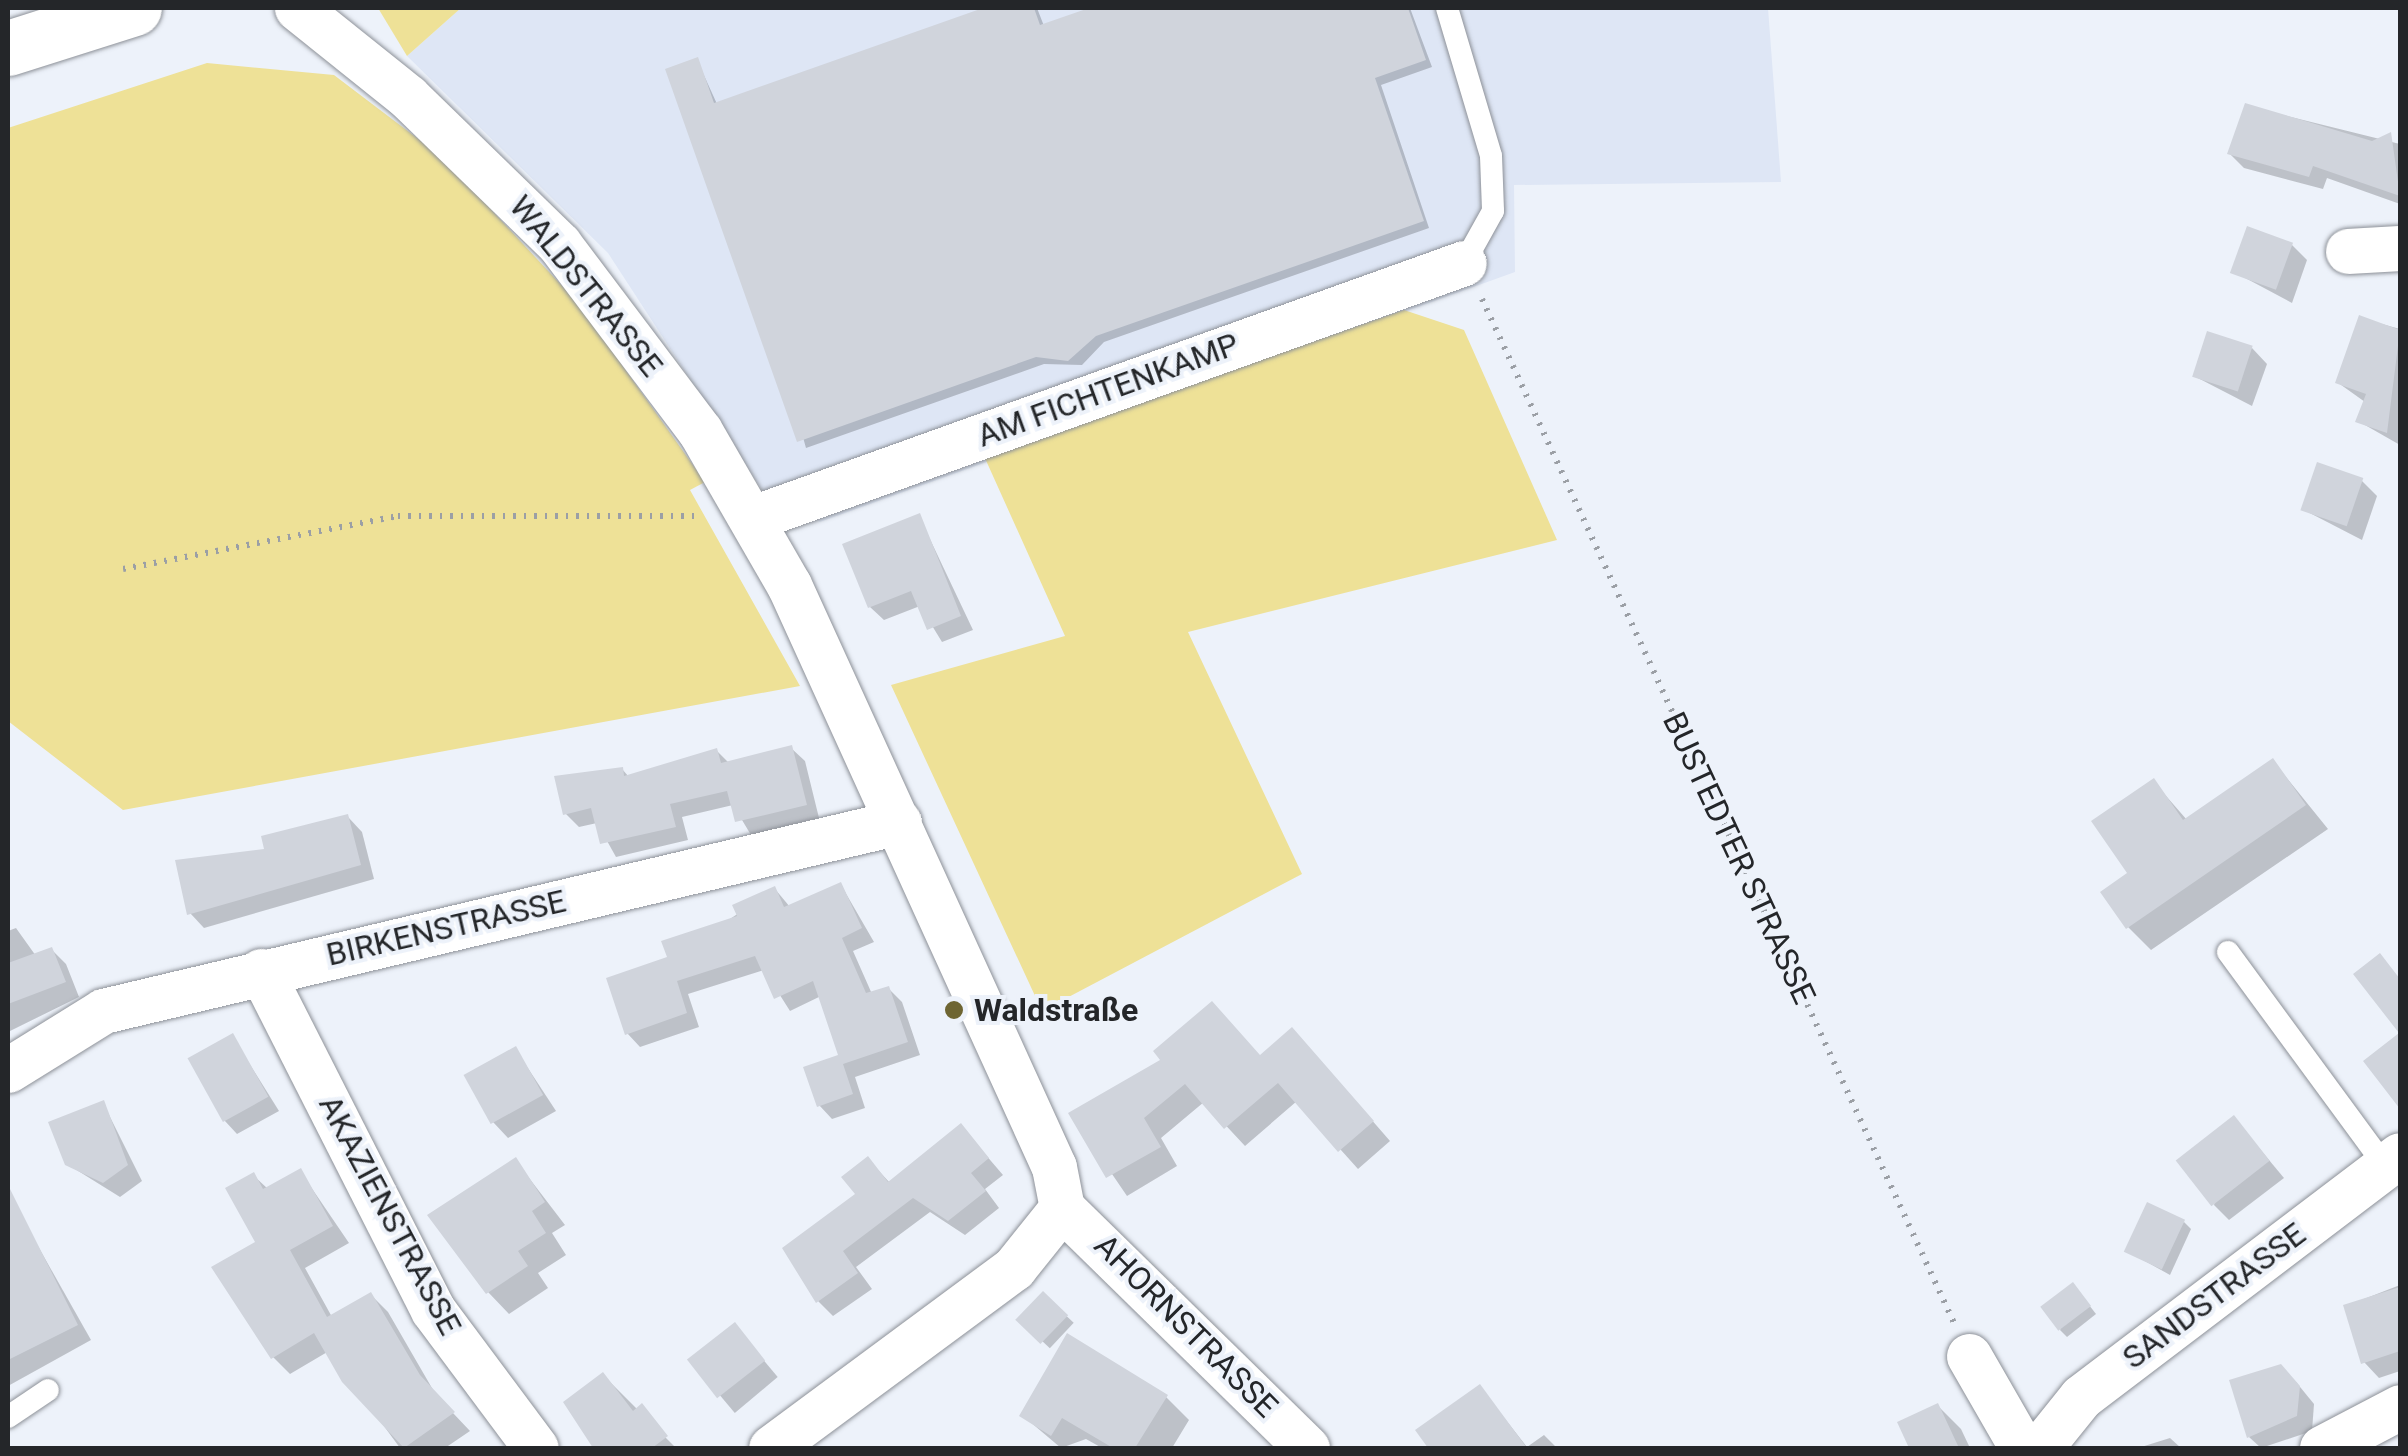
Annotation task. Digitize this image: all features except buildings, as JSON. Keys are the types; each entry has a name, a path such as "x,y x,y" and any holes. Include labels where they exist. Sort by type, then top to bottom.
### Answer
{"highway":[{"path":"8,48 134,8"}],"street":[{"name":"WALDSTRASSE","path":"297,8 408,96 559,244 700,431 753,518 898,822 1054,1166 1062,1208"},
{"path":"2348,251 2400,248"},
{"name":"AM FICHTENKAMP","path":"753,518 1464,262"},
{"name":"BIRKENSTRASSE","path":"8,1070 103,1011 898,822"},
{"name":"AKAZIENSTRASSE","path":"261,971 434,1310 536,1448"},
{"name":"SANDSTRASSE","path":"2040,1448 2081,1397 2393,1160"},
{"path":"772,1448 1014,1268 1062,1208"},
{"name":"AHORNSTRASSE","path":"1062,1208 1307,1448"},
{"path":"1969,1356 2022,1448"},
{"path":"2322,1448 2400,1407"}],"lane":[{"path":"1447,8 1491,156 1493,211 1464,262"},
{"path":"2228,952 2393,1160"},
{"path":"8,1416 48,1390"}],"path":[{"name":"BUSTEDTER STRASSE","path":"1464,262 1969,1356"},
{"path":"123,569 398,516 753,518"}],"shaded area":[{"path":"378,8 461,8 407,56"},
{"path":"461,8 1768,8 1781,182 1514,185 1515,272 820,522 764,493 608,253 407,56"},
{"path":"207,63 334,75 442,157 578,303 705,482 690,490 800,686 123,810 8,721 8,128"},
{"path":"1404,310 1464,330 1557,540 1188,632 1302,874 1042,1011 891,685 1065,636 984,456"}],"place":[{"name":"Waldstraße","path":"954,1010"}]}
